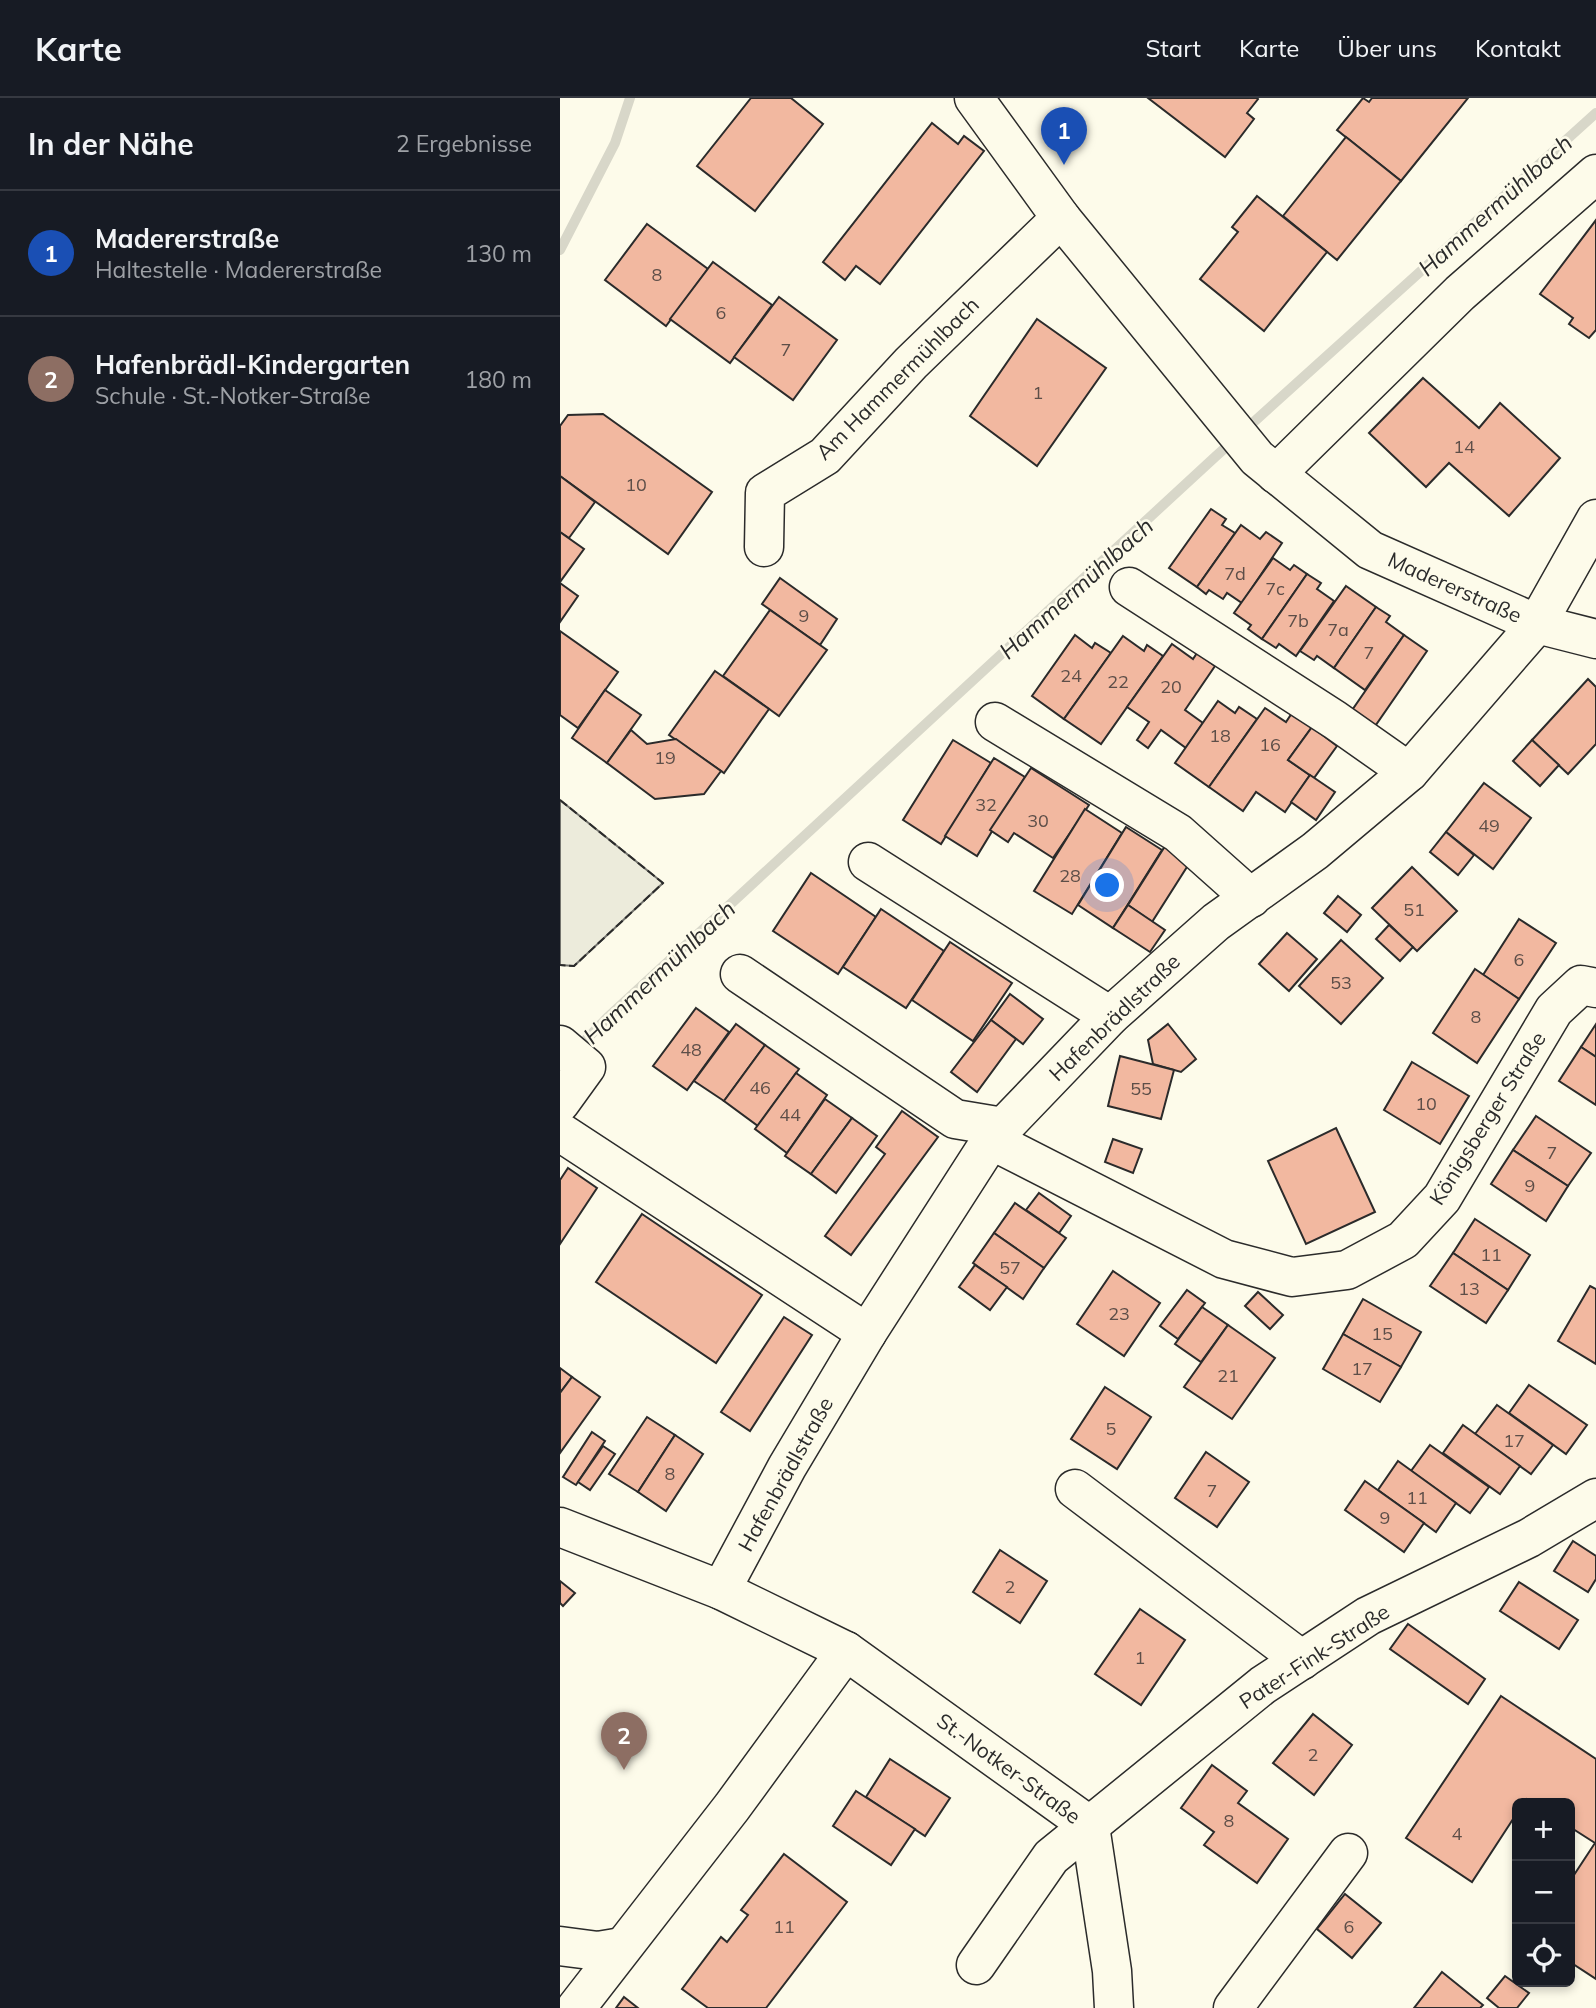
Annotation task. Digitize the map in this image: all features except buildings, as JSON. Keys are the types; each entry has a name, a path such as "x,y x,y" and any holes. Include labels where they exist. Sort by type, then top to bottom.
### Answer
{"street":[{"name":"Madererstraße","path":"974,98 1061,218 1211,404 1267,466 1370,550 1537,624 1596,639"},
{"path":"1267,466 1596,174"},
{"name":"Am Hammermühlbach","path":"764,547 765,493 825,456 937,337 1061,218"},
{"name":"Hafenbrädlstraße","path":"721,1590 787,1467 867,1333 997,1133 1110,1016 1216,922 1315,851 1409,772 1537,624 1596,519"},
{"path":"1129,587 1335,720 1409,772"},
{"path":"995,722 1178,833 1251,898"},
{"path":"869,862 1110,1016"},
{"path":"740,974 955,1119 997,1133"},
{"name":"Königsberger Straße","path":"997,1133 1224,1259 1292,1277 1347,1270 1403,1240 1442,1198 1554,1010 1581,985 1596,988"},
{"path":"560,1103 573,1056"},
{"path":"560,1132 867,1333"},
{"path":"1075,1489 1302,1660"},
{"name":"Pater-Fink-Straße","path":"976,1965 1051,1857 1263,1685 1368,1616 1529,1538 1596,1498"},
{"name":"St.-Notker-Straße","path":"560,1527 721,1590 846,1651 1090,1826 1112,1971 1114,2008"},
{"path":"576,2008 732,1807 846,1651"},
{"path":"1233,2008 1348,1853"},
{"path":"560,1946 598,1951 622,1947"}],"shaded area":[{"path":"560,800 663,883 574,966 560,965"}],"waterway":[{"path":"560,250 615,143 630,98"},
{"name":"Hammermühlbach","path":"575,1051 607,1018 1215,457 1596,113"}],"fence":[{"path":"560,800 663,883 574,966 560,965"}],"place":[{"name":"Madererstraße","path":"1064,165"},
{"name":"Hafenbrädl-Kindergarten","path":"624,1770"}]}
